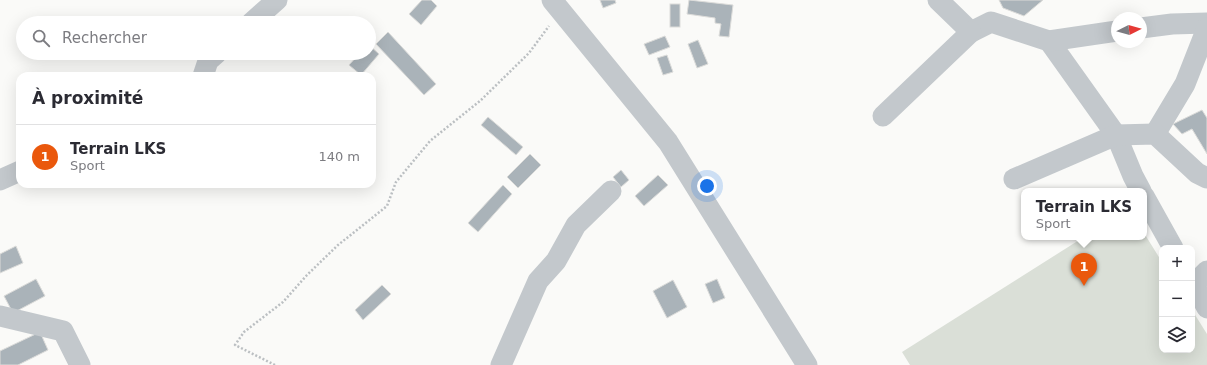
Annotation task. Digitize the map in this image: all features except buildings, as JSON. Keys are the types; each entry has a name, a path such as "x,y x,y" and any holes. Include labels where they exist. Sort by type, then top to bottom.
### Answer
{"street":[{"path":"259,16 277,0"},
{"path":"938,0 971,32"},
{"path":"560,3 668,142 807,365"},
{"path":"883,116 971,32 991,22 1049,41 1111,32"},
{"path":"1147,27 1172,24 1207,23"},
{"path":"1155,134 1185,84 1207,28"},
{"path":"1049,41 1116,135 1132,176 1139,188"},
{"path":"204,72 209,60"},
{"path":"1014,179 1116,135 1155,134 1197,173 1207,178"},
{"path":"0,180 16,173"},
{"path":"501,365 538,281 556,261 576,225 610,191"},
{"path":"1147,201 1171,245"},
{"path":"1198,279 1207,308"},
{"path":"0,316 63,331 80,365"}],"path":[{"path":"275,365 235,345 244,332 283,302 307,275 338,245 387,206 396,182 430,140 480,100 529,53 560,3"}],"shaded area":[{"path":"1147,238 1159,257 1159,353 1195,353 1195,315 1207,334 1207,365 910,365 902,352 1079,240 1147,240"}],"place":[{"name":"Terrain LKS","path":"1084,286"}]}
